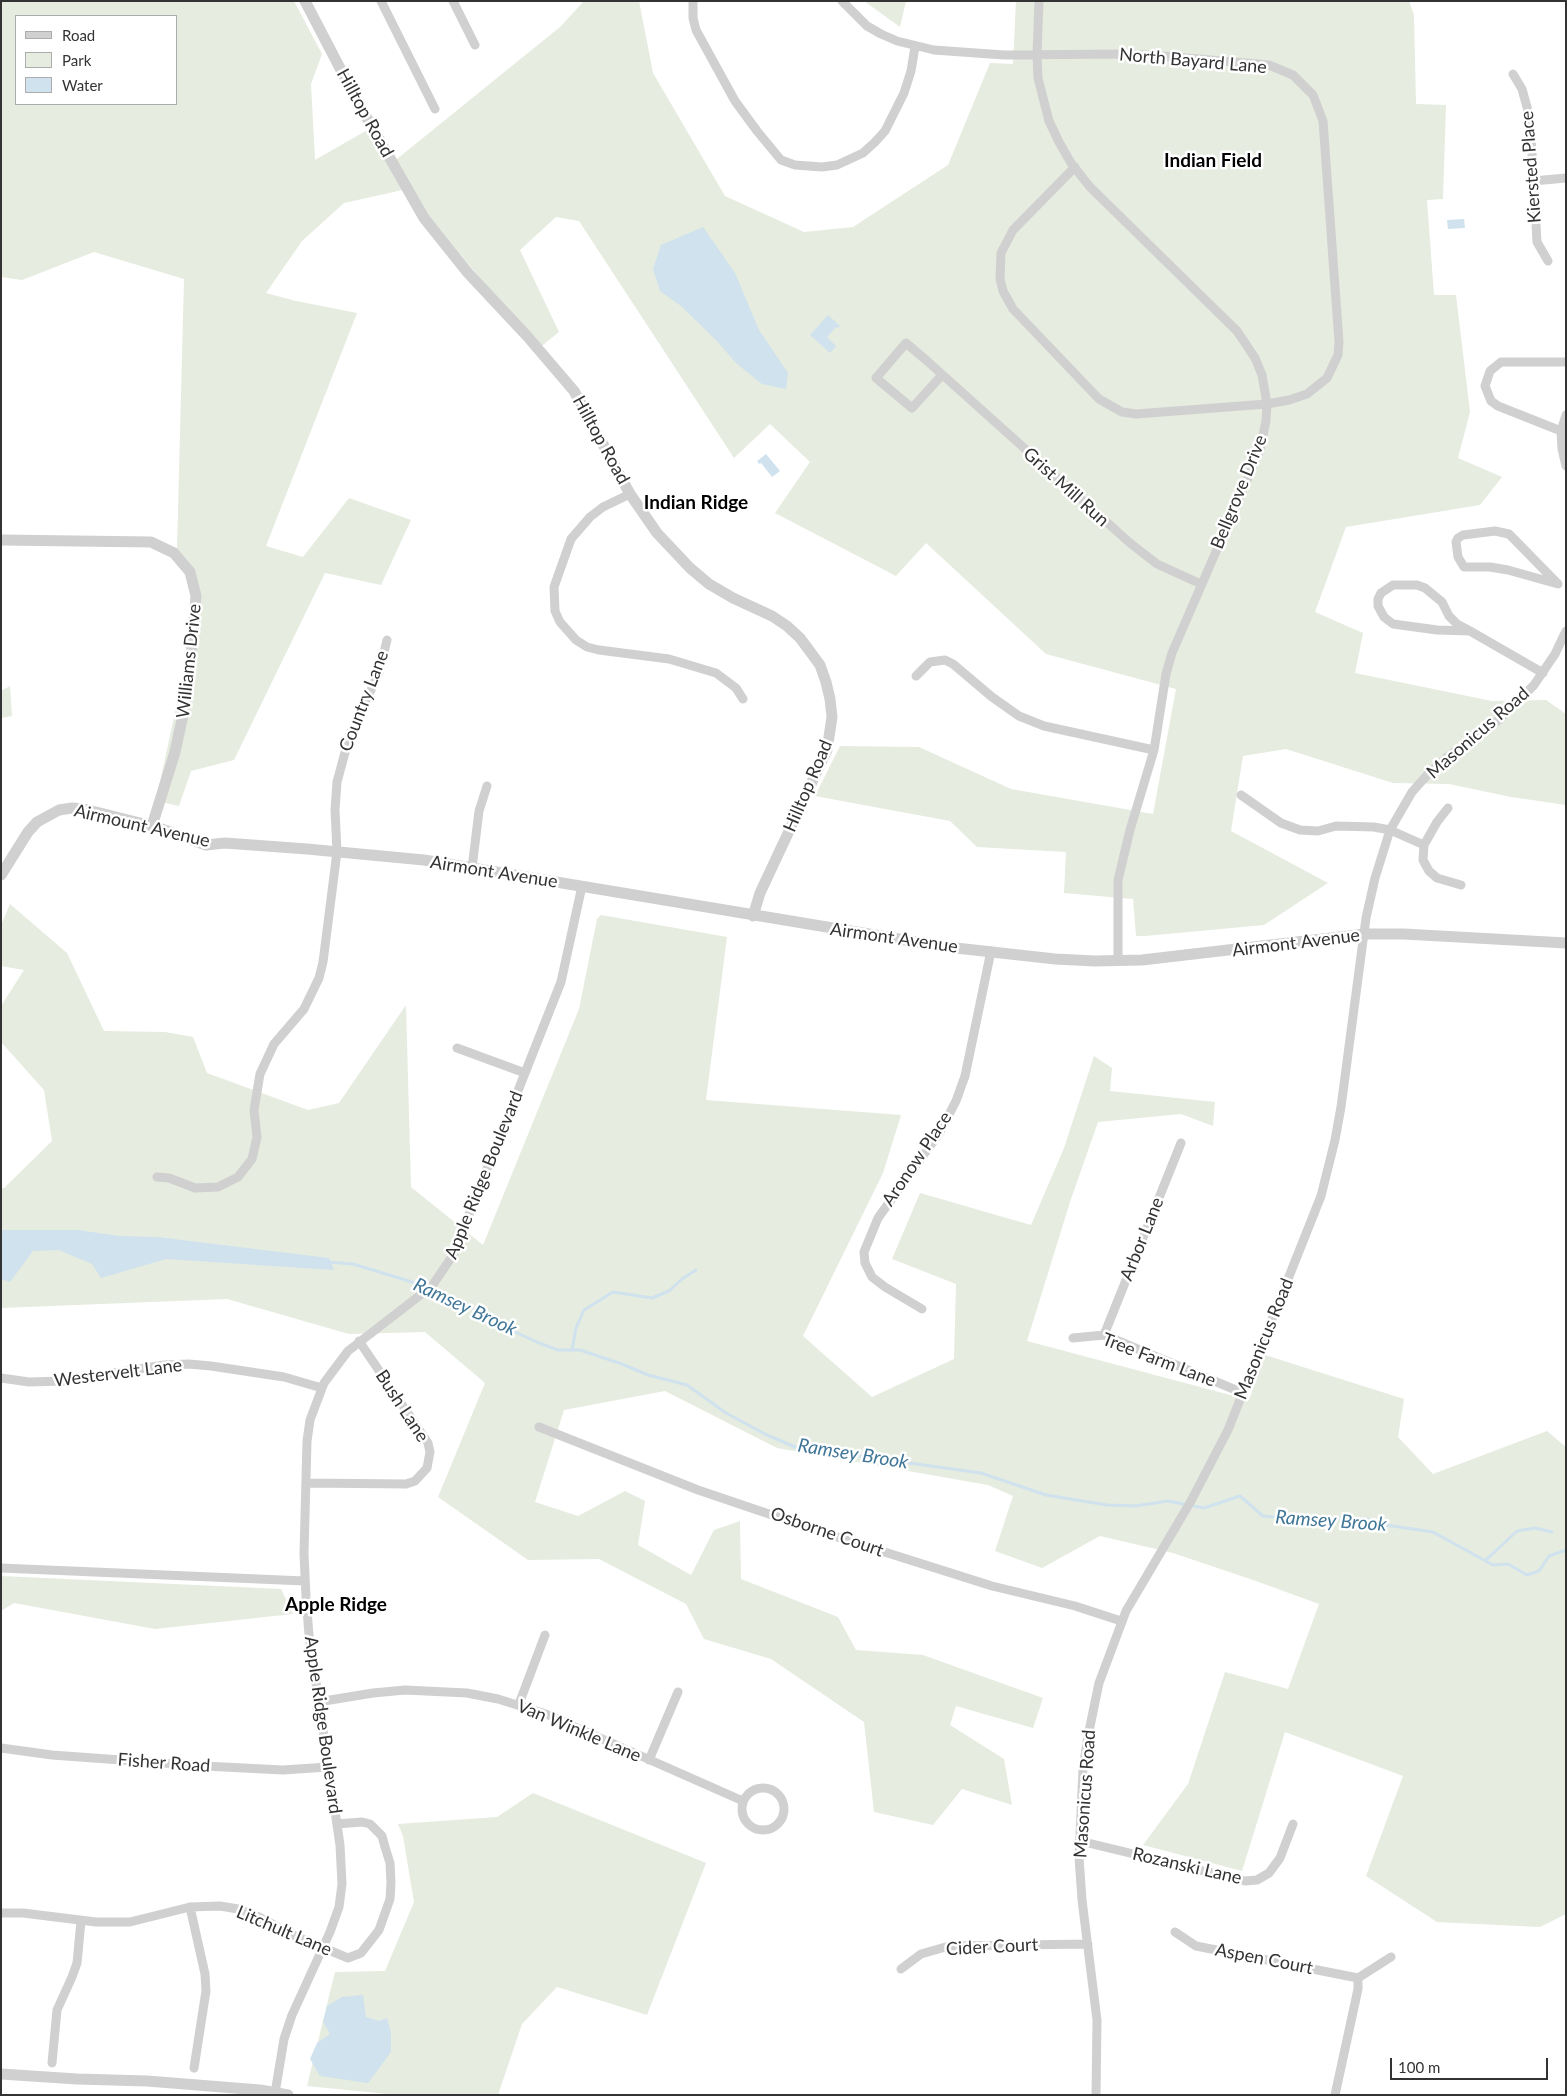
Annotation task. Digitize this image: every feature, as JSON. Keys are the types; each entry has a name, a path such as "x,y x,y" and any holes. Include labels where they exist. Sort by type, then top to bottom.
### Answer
{"street":[{"name":"Hilltop Road","path":"305,1 424,218 468,274 546,357 574,391 630,494 657,533 690,568 733,598 772,616 800,638 812,652 826,682 832,717 827,750 760,893 753,916"},
{"path":"381,1 435,109"},
{"path":"452,1 475,45"},
{"path":"693,1 693,18 696,30 735,101 781,160 795,165 822,167 837,165 863,152 875,142 892,118 904,93 911,71 915,47"},
{"name":"North Bayard Lane","path":"842,1 868,26 881,34 915,47 996,54 1124,54 1269,65 1293,76 1313,95 1323,121 1339,342 1338,355 1333,368 1317,388 1307,394 1289,400 1266,404 1142,414 1122,412 1099,399 1013,310 1003,291 1000,279 1000,259 1006,241 1013,230 1075,167"},
{"name":"Bellgrove Drive","path":"1039,1 1038,78 1049,121 1059,142 1090,187 1238,331 1255,358 1262,375 1266,404 1266,421 1260,450 1172,653 1166,674 1154,750 1130,830 1118,880 1118,960"},
{"name":"Kiersted Place","path":"1513,74 1522,89 1528,111 1537,242 1548,261"},
{"path":"1533,181 1566,178"},
{"name":"Grist Mill Run","path":"942,375 912,408 876,378 906,343 942,375 1130,543 1157,564 1201,584"},
{"path":"1561,431 1498,406 1491,401 1485,386 1490,372 1501,362 1566,362"},
{"path":"1566,415 1561,431 1562,449 1566,466"},
{"path":"630,494 603,507 590,517 571,540 554,587 554,605 560,622 576,640 588,647 669,659 716,673 726,679 743,699"},
{"path":"1502,531 1514,539 1562,586 1508,570 1490,567 1464,567 1458,557 1456,542 1463,535 1502,531"},
{"name":"Williams Drive","path":"1,540 151,542 174,553 190,572 196,596 188,692 176,752 152,826"},
{"path":"1470,631 1437,630 1393,624 1384,617 1378,606 1378,599 1381,593 1393,585 1417,585 1425,588 1442,602 1453,620 1543,673"},
{"name":"Masonicus Road","path":"1096,2095 1097,2020 1080,1878 1080,1841 1083,1769 1099,1683 1121,1621 1144,1577 1184,1512 1217,1452 1243,1393 1316,1211 1326,1177 1341,1107 1365,934 1375,878 1390,830 1412,792 1429,773 1517,704 1543,673 1566,631"},
{"name":"Country Lane","path":"156,1177 169,1178 195,1188 218,1187 238,1177 252,1159 257,1137 254,1110 260,1074 274,1044 304,1009 319,978 323,962 337,852 335,810 337,782 350,734 379,673 387,640"},
{"path":"916,676 930,662 945,660 953,664 992,697 1019,716 1044,726 1154,750"},
{"path":"472,868 479,811 487,786"},
{"path":"1241,795 1281,824 1300,830 1318,830 1336,826 1356,825 1390,830 1424,845"},
{"path":"1448,808 1437,822 1424,845 1423,860 1429,871 1437,878 1461,885"},
{"name":"Airmount Avenue","path":"1,875 28,832 42,818 59,810 84,809 152,826 206,844 226,843"},
{"name":"Airmont Avenue","path":"226,843 424,860 947,947 1055,959 1118,960 1213,952 1365,934 1412,934 1566,943"},
{"name":"Apple Ridge Boulevard","path":"275,2093 284,2040 292,2015 323,1948 339,1907 342,1884 342,1864 337,1824 309,1636 305,1581 307,1441 310,1420 322,1388 335,1366 359,1341 418,1298 443,1271 453,1256 561,982 582,886"},
{"name":"Aronow Place","path":"922,1309 884,1287 872,1276 865,1263 864,1252 868,1238 878,1218 940,1132 956,1101 965,1076 991,951"},
{"path":"457,1048 525,1073"},
{"name":"Arbor Lane","path":"1104,1335 1181,1143"},
{"name":"Tree Farm Lane","path":"1074,1338 1104,1335 1243,1393"},
{"name":"Bush Lane","path":"306,1483 406,1484 415,1481 427,1468 430,1452 428,1443 359,1341"},
{"name":"Westervelt Lane","path":"1,1378 29,1382 63,1381 164,1365 188,1364 284,1378 322,1388"},
{"name":"Osborne Court","path":"539,1427 698,1490 834,1536 992,1586 1057,1601 1121,1621"},
{"path":"1,1568 305,1581"},
{"path":"519,1704 545,1635"},
{"name":"Van Winkle Lane","path":"318,1702 373,1693 431,1690 467,1693 519,1704 560,1720 743,1801"},
{"path":"649,1760 678,1692"},
{"name":"Fisher Road","path":"1,1748 52,1755 204,1766 283,1770 328,1767"},
{"path":"764,1788 773,1790 780,1797 784,1806 783,1815 778,1824 770,1829 760,1830 744,1819 742,1812 743,1801 753,1790 764,1788"},
{"name":"Litchult Lane","path":"1,1913 23,1913 81,1921 130,1922 163,1916 190,1907 220,1906 238,1909 255,1915 297,1937 348,1958 361,1953 379,1930 390,1899 390,1863 382,1836 370,1824 362,1822 337,1824"},
{"name":"Rozanski Lane","path":"1080,1841 1245,1880 1257,1880 1270,1873 1280,1858 1293,1824"},
{"path":"190,1907 205,1974 206,1991 194,2068"},
{"path":"52,2063 57,2010 77,1963 81,1921"},
{"name":"Aspen Court","path":"1175,1932 1196,1946 1358,1978"},
{"name":"Cider Court","path":"901,1969 921,1954 949,1946 1088,1944"},
{"path":"1335,2095 1358,1989 1358,1978 1391,1957"},
{"path":"1,2074 147,2081 288,2095"}],"green space":[{"path":"1,1 294,1 322,54 311,84 315,160 369,129 392,163 560,27 584,1 639,1 653,73 725,196 804,232 853,227 948,165 990,63 1013,64 1016,1 1409,1 1414,15 1416,104 1446,105 1443,199 1427,200 1434,295 1456,295 1470,412 1458,458 1502,477 1480,505 1346,527 1315,612 1363,633 1355,673 1492,701 1546,700 1566,714 1566,805 1511,797 1449,784 1393,783 1286,749 1243,756 1231,831 1328,883 1264,925 1136,936 1133,899 1064,893 1066,852 977,847 950,821 815,796 840,746 919,747 1011,789 1153,814 1176,689 1046,654 926,543 896,576 775,513 810,462 770,424 734,458 579,221 556,217 520,250 559,332 538,349 407,189 344,203 302,241 266,293 357,313 266,546 303,557 349,498 411,520 381,585 325,573 234,760 191,771 179,806 156,801 198,605 177,549 184,279 94,252 22,280 1,277"},
{"path":"864,1 906,1 900,27"},
{"path":"10,686 12,716 1,718 1,691"},
{"path":"10,904 67,953 104,1031 165,1032 193,1037 207,1073 308,1110 339,1103 406,1005 411,1187 483,1245 579,1009 597,919 601,915 727,937 706,1100 901,1115 883,1173 803,1336 872,1397 954,1359 956,1284 892,1259 920,1193 1031,1225 1064,1148 1094,1056 1112,1068 1110,1091 1215,1102 1213,1126 1181,1114 1098,1122 1070,1202 1027,1341 1249,1400 1265,1355 1404,1399 1398,1437 1433,1474 1547,1431 1566,1447 1566,1914 1540,1927 1437,1922 1366,1876 1403,1776 1285,1732 1242,1871 1143,1845 1188,1784 1225,1672 1288,1689 1319,1604 1173,1553 1100,1536 1042,1568 995,1551 1013,1496 988,1485 777,1448 665,1391 564,1410 535,1502 578,1516 625,1491 645,1501 638,1545 691,1575 714,1530 740,1521 741,1579 838,1617 856,1650 923,1655 1043,1698 1033,1728 956,1706 950,1725 1004,1759 1012,1805 962,1789 933,1825 874,1812 864,1722 771,1659 704,1639 686,1604 599,1559 528,1560 438,1497 485,1383 425,1332 349,1334 227,1299 1,1308 1,1188 4,1188 52,1141 44,1090 1,1042 1,1006 24,970 1,966 1,925"},
{"path":"1,1576 281,1589 293,1614 155,1629 14,1603 1,1611"},
{"path":"533,1793 706,1863 647,2015 557,1987 522,2024 498,2095 397,2095 307,2086 335,1972 385,1971 414,1902 403,1836 398,1824 497,1817"}],"water":[{"path":"1464,219 1465,228 1448,229 1447,220"},
{"path":"703,227 735,273 759,330 788,373 786,389 762,384 736,363 715,339 681,306 660,291 653,269 661,245"},
{"path":"828,315 840,326 836,327 827,337 836,346 830,353 810,335"},
{"path":"766,454 780,471 772,477 761,463 759,464 757,461"},
{"path":"1,1230 78,1230 119,1236 157,1237 329,1258 334,1270 166,1259 101,1278 92,1264 59,1250 33,1251 10,1282 1,1279"},
{"path":"363,1995 366,2017 379,2021 387,2018 391,2033 391,2052 368,2083 320,2076 310,2059 317,2043 330,2034 323,2022 327,2006 342,1997"}],"waterway":[{"name":"Ramsey Brook","path":"327,1262 353,1264 409,1281 460,1301 511,1330 558,1350 580,1350 648,1375 687,1385 726,1413 765,1434 795,1447 981,1473 1046,1495 1107,1505 1135,1506 1168,1501 1204,1508 1240,1496 1263,1516 1317,1521 1338,1518 1367,1519 1379,1524 1433,1532 1493,1565 1508,1564 1527,1575 1539,1571 1549,1556 1566,1550"},
{"path":"572,1350 576,1328 584,1310 613,1292 652,1298 669,1291 696,1270"},
{"path":"1486,1560 1517,1531 1535,1528 1552,1532"}],"district":[{"name":"Indian Field","path":"1213,161"},
{"name":"Indian Ridge","path":"696,503"},
{"name":"Apple Ridge","path":"336,1605"}]}
